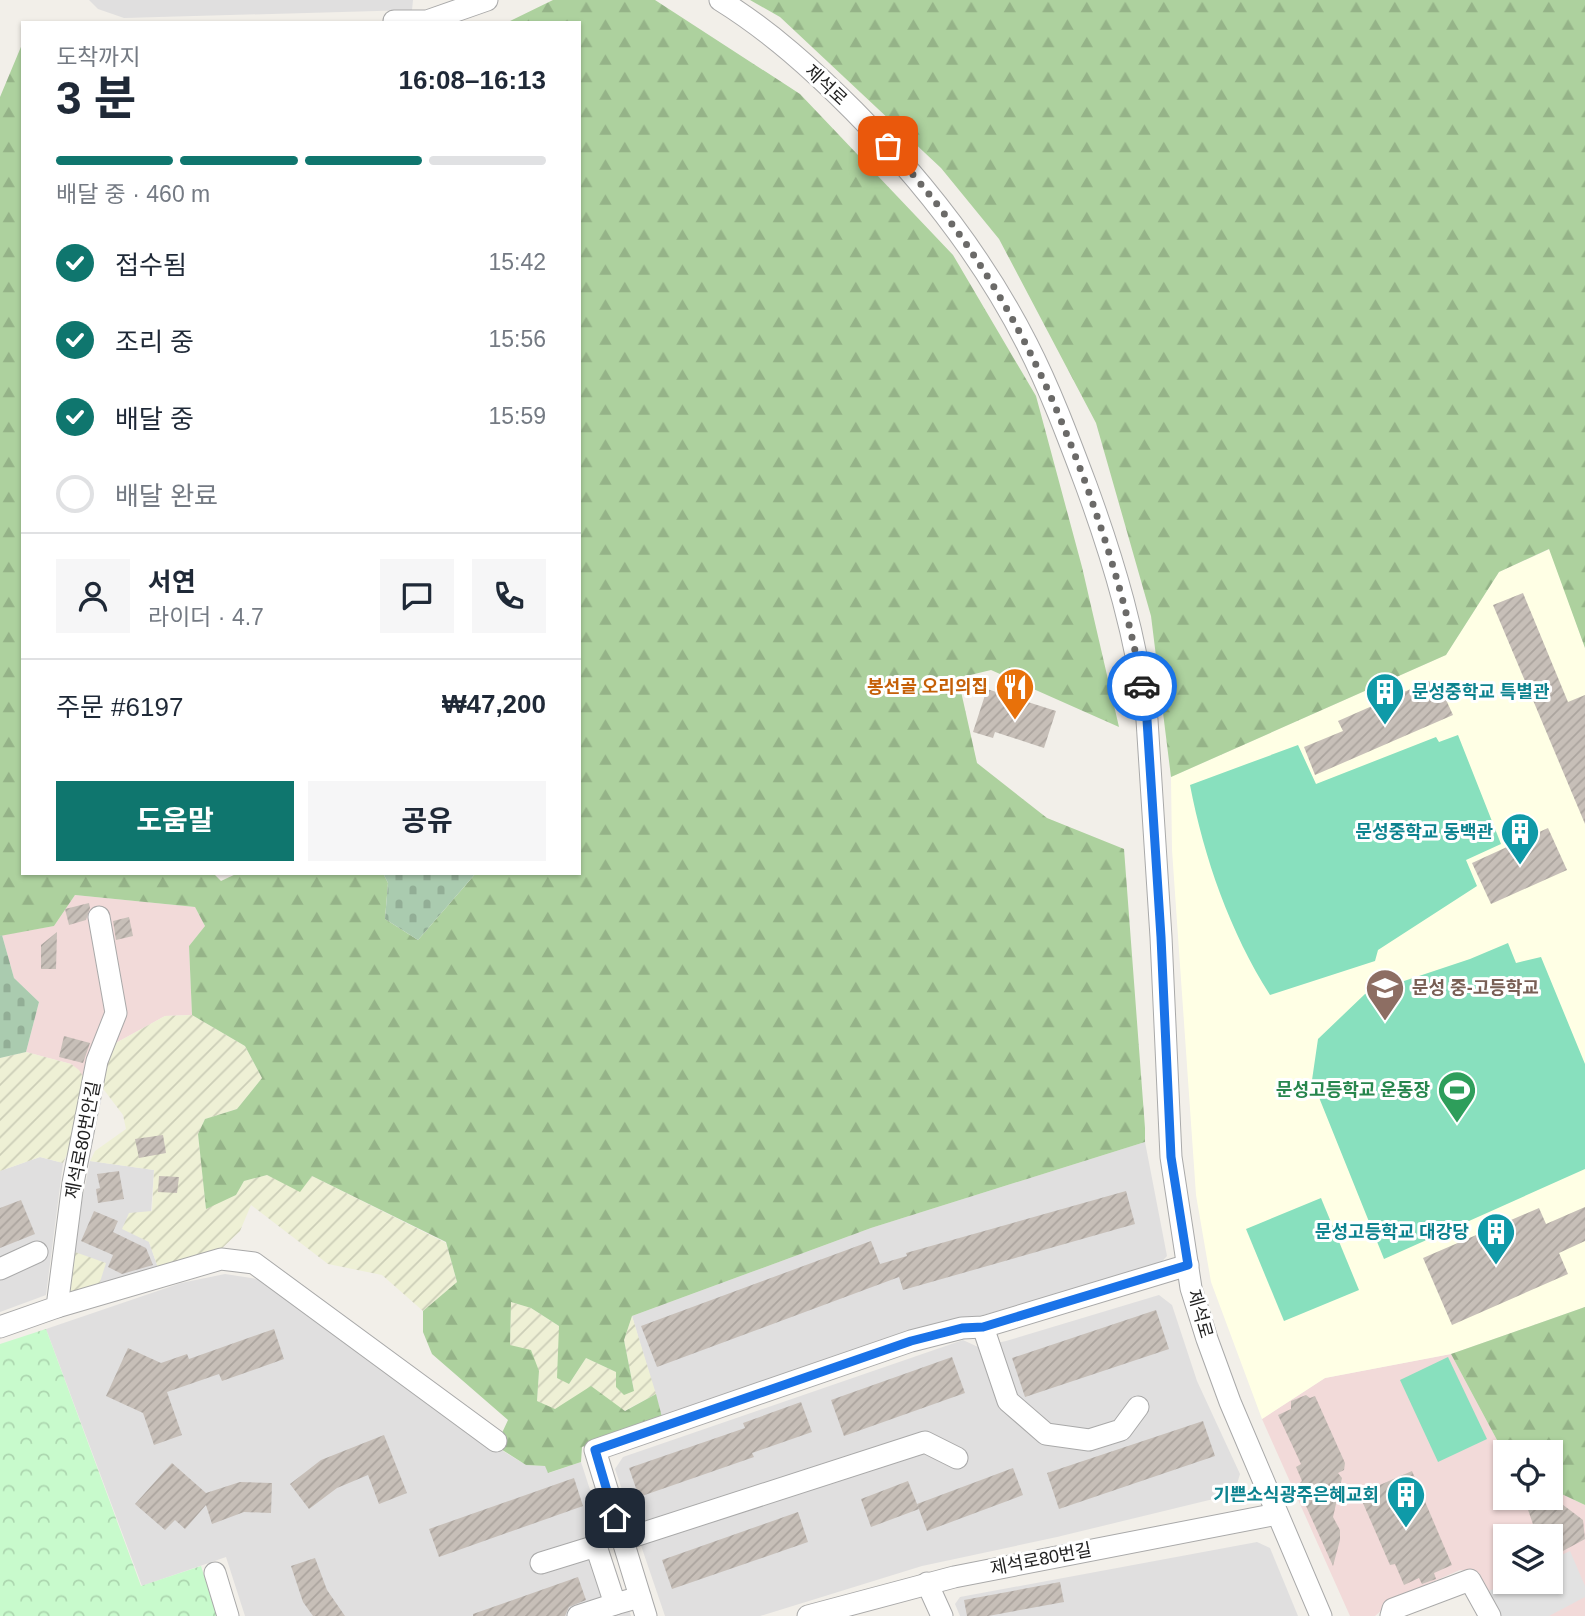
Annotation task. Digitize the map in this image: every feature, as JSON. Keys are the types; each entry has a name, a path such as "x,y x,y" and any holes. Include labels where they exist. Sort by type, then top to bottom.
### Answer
{"street":[{"path":"394,21 427,21 487,0"},
{"name":"제석로","path":"720,0 774,37 825,83 915,176 977,258 1003,300 1027,344 1068,436 1120,587 1134,638 1143,691 1161,937 1171,1157 1191,1288 1214,1359 1321,1616"},
{"name":"제석로80번안길","path":"57,1307 73,1183 97,1061 116,1013 99,917"},
{"path":"0,1269 37,1252"},
{"path":"0,1327 57,1307 221,1259 254,1264 496,1441"},
{"path":"578,1616 614,1604 643,1606 595,1450 911,1341 962,1328 983,1327 1188,1265"},
{"path":"983,1327 1008,1401 1046,1434 1089,1440 1121,1430 1138,1407"},
{"path":"622,1540 925,1442 957,1458"},
{"name":"제석로80번길","path":"808,1616 927,1583 1277,1514"},
{"path":"541,1563 596,1546 614,1604"},
{"path":"215,1573 228,1616"},
{"path":"1391,1616 1394,1609 1470,1580 1490,1616"},
{"path":"927,1583 942,1616"}],"shaded area":[{"path":"89,0 413,0 412,10 124,18 98,9"},
{"name":"문성 중-고등학교","path":"1550,549 1585,648 1585,1307 1451,1354 1325,1378 1262,1419 1211,1282 1196,1195 1172,850 1171,777 1446,655 1499,572"},
{"path":"75,895 195,907 205,926 189,946 192,1015 165,1016 114,1044 86,1081 71,1064 26,1052 39,1002 14,978 2,935 54,926"},
{"path":"192,1015 245,1046 262,1078 237,1109 205,1119 198,1134 206,1208 236,1195 244,1181 267,1175 300,1191 312,1176 446,1243 457,1282 423,1311 382,1275 328,1264 251,1205 240,1231 218,1252 158,1268 149,1242 122,1229 129,1213 152,1211 154,1170 90,1161 95,1151 126,1129 123,1115 101,1086 103,1064 114,1044 165,1016"},
{"path":"26,1052 71,1064 86,1081 76,1135 63,1163 40,1157 0,1171 0,1058"},
{"path":"1145,1142 1167,1256 1156,1268 928,1330 662,1417 632,1316 871,1228"},
{"path":"40,1157 63,1163 46,1295 0,1312 0,1171"},
{"path":"90,1161 154,1170 149,1242 158,1268 99,1285 72,1251"},
{"path":"72,1251 106,1263 99,1285 69,1294"},
{"path":"225,1274 257,1279 482,1438 526,1465 545,1466 549,1473 581,1462 631,1616 245,1616 226,1557 142,1586 46,1329 181,1283"},
{"path":"1159,1295 1172,1305 1197,1381 1240,1474 1234,1494 922,1566 760,1616 665,1616 615,1469 623,1457 963,1340 978,1347 1006,1341"},
{"path":"511,1302 531,1308 559,1326 569,1384 586,1358 616,1372 616,1387 634,1390 624,1340 632,1316 656,1394 624,1411 591,1387 555,1410 537,1401 539,1371 510,1345"},
{"path":"1451,1354 1497,1440 1493,1440 1493,1510 1563,1510 1563,1495 1585,1505 1585,1616 1500,1616 1479,1573 1460,1570 1396,1598 1375,1616 1350,1616 1262,1419 1325,1378"},
{"path":"1257,1542 1270,1548 1298,1616 960,1616 955,1604 960,1597"},
{"path":"1570,1551 1585,1586 1585,1597 1549,1616 1500,1616 1489,1591 1493,1589 1493,1594 1563,1594 1563,1554"}],"green space":[{"path":"553,0 655,0 800,94 953,255 1036,396 1082,567 1119,727 991,670 958,678 977,763 1047,818 1124,849 1145,1128 1145,1142 871,1228 632,1316 624,1340 634,1391 624,1395 616,1387 616,1372 586,1358 569,1384 557,1378 559,1326 531,1308 511,1302 510,1345 531,1350 539,1371 537,1401 555,1409 591,1386 625,1411 656,1394 662,1417 582,1447 581,1462 548,1473 545,1466 526,1465 496,1446 508,1420 432,1354 423,1332 423,1311 457,1282 446,1242 312,1176 300,1192 267,1175 244,1181 236,1195 206,1209 198,1134 205,1119 237,1109 262,1078 245,1046 192,1015 189,946 205,926 195,907 75,895 54,926 0,936 0,97 21,47 21,875 215,875 221,881 234,875 384,875 388,883 385,919 418,940 474,875 581,875 581,21 510,21"},
{"path":"750,0 1585,0 1585,648 1549,549 1499,572 1446,655 1171,777 1151,616 1096,423 999,239 941,168 780,17"},
{"path":"1458,735 1501,844 1466,860 1477,886 1378,950 1375,961 1270,995 1243,946 1220,894 1190,785 1298,745 1316,784 1436,737 1439,742"},
{"path":"384,875 474,875 418,940 385,919 388,883"},
{"path":"2,935 14,978 39,1002 26,1052 0,1058 0,936"},
{"name":"문성고등학교 운동장","path":"1508,943 1516,963 1541,957 1585,1064 1585,1169 1384,1259 1312,1080 1318,1039 1365,994 1470,959"},
{"path":"1321,1198 1359,1290 1284,1321 1246,1229"},
{"path":"1585,1307 1585,1505 1563,1495 1563,1440 1497,1440 1451,1354"},
{"path":"46,1329 141,1586 201,1566 217,1616 0,1616 0,1344"},
{"path":"1448,1357 1487,1439 1438,1462 1400,1380"}],"building":[{"path":"1523,593 1568,702 1585,695 1585,824 1493,605"},
{"name":"문성중학교 특별관","path":"1429,681 1435,694 1442,691 1453,715 1315,775 1304,747 1343,731 1338,721"},
{"name":"봉선골 오리의집","path":"987,689 1056,711 1044,748 995,732 993,738 973,732"},
{"name":"문성중학교 동백관","path":"1548,828 1567,870 1491,904 1472,863"},
{"path":"89,903 86,920 69,925 65,909"},
{"path":"129,917 133,936 116,940 113,921"},
{"path":"57,932 56,969 41,969 41,945"},
{"path":"64,1036 90,1043 83,1063 59,1057"},
{"path":"163,1135 166,1153 139,1158 135,1139"},
{"path":"119,1171 124,1199 98,1203 96,1189 100,1188 97,1174"},
{"path":"159,1176 179,1177 177,1193 158,1192"},
{"path":"1126,1191 1135,1224 903,1290 899,1277 657,1367 641,1326 871,1241 880,1264 907,1256 906,1253"},
{"path":"21,1200 35,1234 0,1248 0,1208"},
{"name":"문성고등학교 대강당","path":"1585,1207 1585,1241 1559,1253 1568,1274 1452,1325 1423,1258 1539,1208 1546,1224"},
{"path":"94,1211 118,1221 113,1232 146,1248 153,1265 122,1274 108,1267 113,1255 81,1241"},
{"path":"1156,1310 1169,1349 1025,1397 1012,1358"},
{"path":"274,1329 284,1359 222,1381 219,1374 167,1392 182,1435 154,1445 143,1413 106,1396 128,1348 161,1363 187,1354 189,1359"},
{"path":"952,1357 965,1393 844,1436 831,1400"},
{"path":"1306,1395 1310,1398 1315,1396 1345,1463 1344,1470 1338,1473 1342,1478 1333,1517 1340,1530 1340,1540 1333,1566 1297,1486 1302,1481 1296,1467 1301,1464 1278,1415 1291,1409 1291,1401"},
{"path":"801,1402 812,1432 752,1453 754,1457 639,1497 629,1468 745,1428 743,1423"},
{"path":"1203,1421 1215,1456 1059,1509 1047,1473"},
{"path":"384,1435 407,1493 379,1504 368,1475 337,1488 309,1509 290,1484 321,1460"},
{"path":"172,1463 206,1493 240,1482 272,1483 271,1513 244,1512 212,1524 206,1505 185,1529 175,1520 165,1530 135,1504"},
{"path":"1013,1468 1023,1495 927,1531 917,1504"},
{"name":"기쁜소식광주은혜교회","path":"1412,1471 1452,1565 1434,1573 1436,1579 1422,1584 1419,1578 1404,1585 1395,1564 1390,1565 1359,1494"},
{"path":"574,1478 583,1506 439,1557 429,1529"},
{"path":"908,1481 919,1509 871,1527 861,1499"},
{"path":"1563,1505 1583,1520 1585,1539 1563,1551 1563,1524 1533,1524 1528,1510 1563,1510"},
{"path":"798,1512 808,1542 672,1589 662,1560"},
{"path":"315,1558 327,1590 345,1616 313,1616 303,1602 291,1566"},
{"path":"578,1577 586,1600 569,1607 565,1616 473,1616 473,1614"},
{"path":"1060,1582 1064,1602 988,1616 967,1616 964,1600"}],"way so far":[{"path":"888,146 915,176 977,258 1003,300 1049,390 1068,436 1120,587 1134,638 1142,686"}],"place":[{"name":"봉선골 오리의집","path":"1015,721"},
{"name":"문성중학교 특별관","path":"1385,726"},
{"name":"문성중학교 동백관","path":"1520,866"},
{"name":"문성 중-고등학교","path":"1385,1022"},
{"name":"문성고등학교 운동장","path":"1457,1124"},
{"name":"문성고등학교 대강당","path":"1496,1266"},
{"name":"기쁜소식광주은혜교회","path":"1406,1529"}],"route":[{"path":"615,1518 595,1450 911,1341 962,1328 983,1327 1188,1265 1171,1157 1161,937 1147,720 1142,686"}]}
